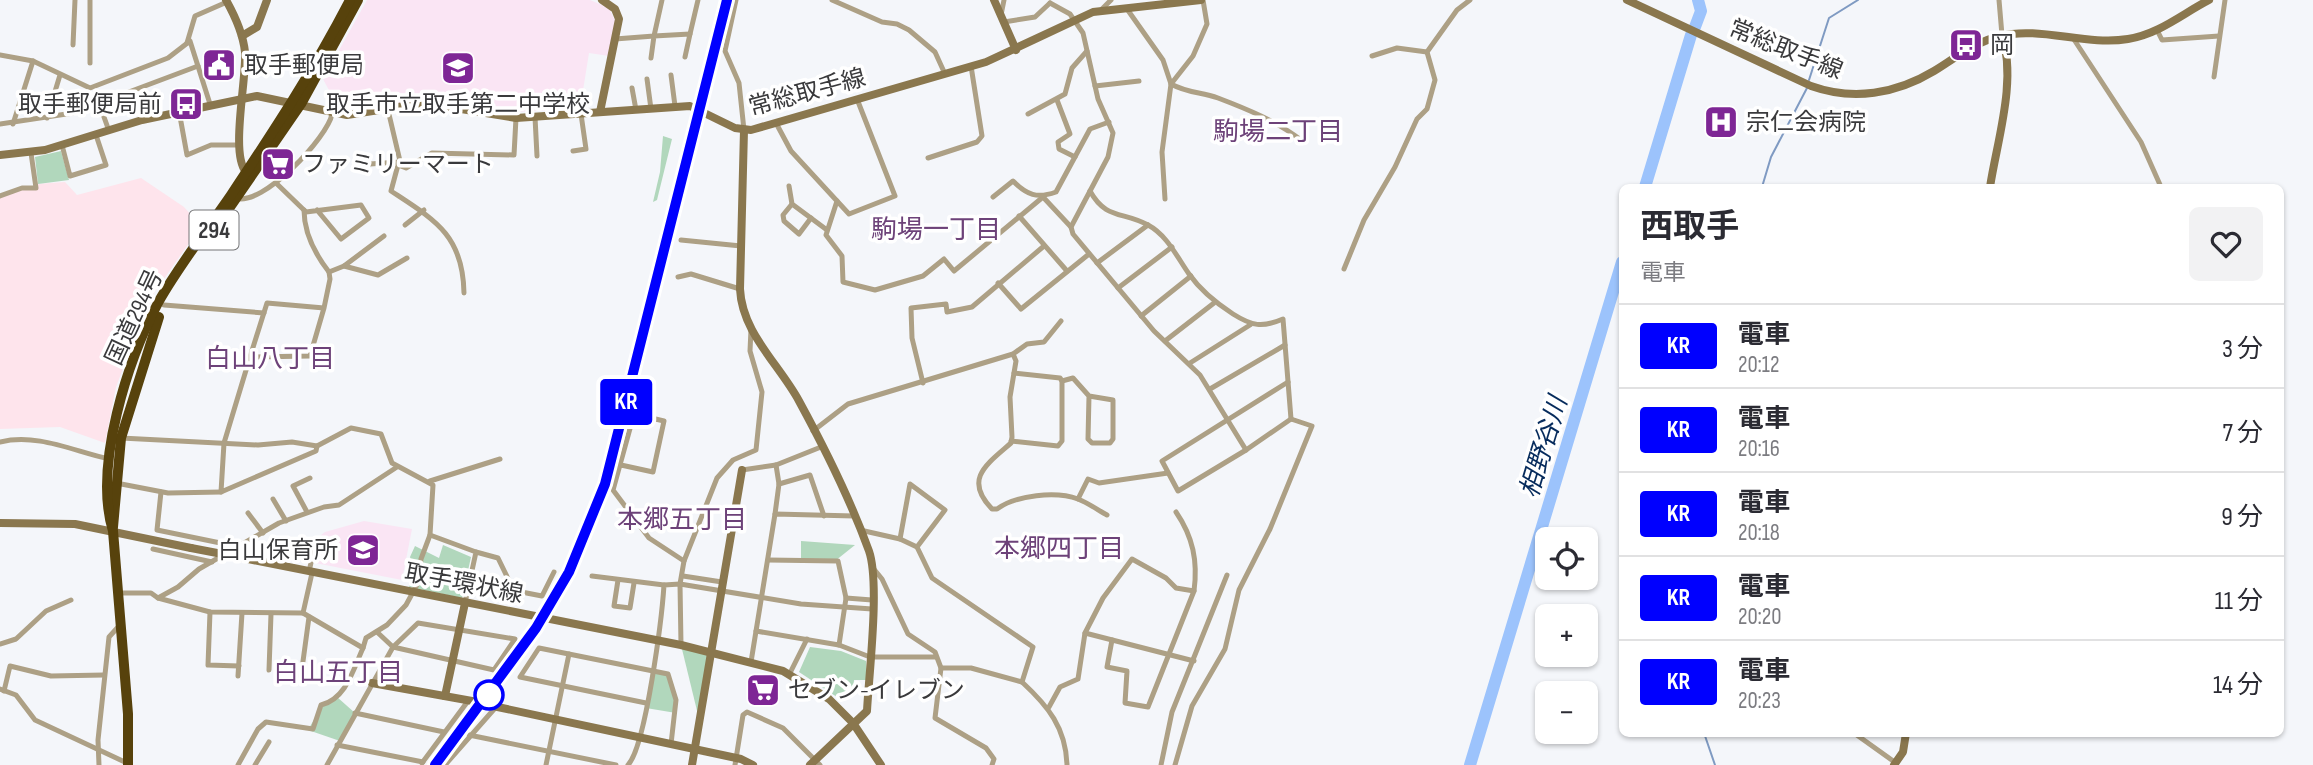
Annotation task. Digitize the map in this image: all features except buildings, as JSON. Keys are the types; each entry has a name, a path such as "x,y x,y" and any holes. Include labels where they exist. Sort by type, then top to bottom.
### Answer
{"highway":[{"name":"国道294号","path":"113,531 107,511 110,459 127,383 150,320 174,276 233,197 246,172 296,102 350,0"},
{"name":"国道294号","path":"129,765 128,714 113,531 121,438 142,364 164,305 296,102 358,0"}],"street":[{"path":"73,45 75,0"},
{"path":"90,0 90,62"},
{"path":"242,36 257,27 267,0"},
{"path":"600,112 618,14 602,0"},
{"path":"651,58 662,0"},
{"path":"685,57 698,0"},
{"path":"736,0 725,51 737,78 744,130 740,289 743,312 751,330 790,387 813,431 854,516 873,568 867,711 815,763 783,728 747,712 743,715 736,761"},
{"path":"832,0 882,22 897,24 909,30 935,52 945,74"},
{"path":"994,0 1016,50"},
{"path":"1002,18 1004,0"},
{"path":"1101,10 1111,0"},
{"path":"1171,84 1193,56 1207,24 1202,0"},
{"name":"常総取手線","path":"0,155 31,153 179,111 243,96 296,102 332,114 435,103 493,116 516,118 675,106 700,109 744,130 971,66 1016,50 1075,19 1101,10 1202,0"},
{"path":"1427,52 1457,10 1470,0"},
{"name":"常総取手線","path":"1627,0 1811,86 1844,94 1880,93 1905,86 1973,46 2002,35 2117,40 2157,30 2210,0"},
{"path":"1990,184 2005,93 2006,60 1999,0"},
{"path":"2214,77 2225,0"},
{"path":"0,56 33,61 90,88 168,58 187,43 195,16 227,1 242,36 245,54 240,161 246,172"},
{"path":"1002,18 1035,17 1051,2 1075,19 1087,51 1095,86 1110,122 1112,144 1071,226"},
{"path":"1125,6 1163,60 1171,84 1162,152 1165,199"},
{"path":"2157,30 2162,40 2219,36"},
{"path":"615,38 690,34"},
{"path":"2073,38 2141,142 2160,184"},
{"path":"187,43 190,41 210,104"},
{"path":"1372,56 1397,48 1427,52"},
{"path":"1028,114 1065,94 1072,68 1087,51"},
{"path":"1344,269 1364,220 1395,167 1417,119 1427,108 1435,80 1427,52"},
{"path":"13,124 33,61"},
{"path":"0,124 47,118 99,103 198,66"},
{"path":"928,158 977,142 982,136 971,66"},
{"path":"47,118 60,75"},
{"path":"671,75 675,106"},
{"path":"647,79 651,109"},
{"path":"1095,86 1139,81"},
{"path":"1171,84 1188,93 1215,97 1283,126 1301,140"},
{"path":"632,88 636,110"},
{"path":"776,123 791,151 849,214 895,196 857,99"},
{"path":"1057,100 1070,134 1058,142 1059,149 1075,157"},
{"path":"99,103 109,131"},
{"path":"387,110 399,163 391,191 424,210 457,247 464,293"},
{"path":"179,111 187,155 211,145 240,145"},
{"path":"233,197 251,199 276,184 326,129 332,114"},
{"path":"573,151 586,149 581,114"},
{"path":"535,117 537,156"},
{"path":"370,164 399,163 405,168 432,153 514,155 516,118"},
{"path":"837,201 837,208 826,234 842,256 843,282 875,290 923,276 944,259 954,271 1018,216 1043,197 1056,192 1090,129 1110,122"},
{"path":"62,145 70,176 106,165 96,135"},
{"path":"0,196 22,188 36,188 31,153"},
{"path":"993,197 1013,181 1025,192 1043,197 1071,226 1089,254 1141,316 1189,363 1210,389 1246,450"},
{"path":"250,357 310,356 330,279 329,272 316,257 304,209 276,184"},
{"path":"789,186 792,204 827,230"},
{"path":"1089,190 1105,211 1149,225 1172,247 1191,276 1214,303 1250,324 1265,327 1283,320 1291,419"},
{"path":"792,204 783,215 784,222 799,234 811,218"},
{"path":"304,209 361,205 369,218 341,239 317,210"},
{"path":"405,225 424,210"},
{"path":"1018,216 1067,271"},
{"path":"1097,263 1149,225"},
{"path":"329,272 344,266 384,236"},
{"path":"681,240 741,246"},
{"path":"923,383 912,338 911,308 946,304 947,312 972,307 1044,246"},
{"path":"1118,288 1172,247"},
{"path":"998,283 1021,309 1089,254"},
{"path":"344,266 378,275 407,258"},
{"path":"678,277 691,274 740,289"},
{"path":"1141,316 1191,276"},
{"path":"221,492 224,443 267,303 324,308"},
{"path":"1165,341 1214,303"},
{"path":"164,305 264,313"},
{"path":"813,431 848,404 1013,354 1027,344 1044,342 1061,320"},
{"path":"1189,363 1250,324"},
{"path":"681,645 680,584 684,561 717,478 733,460 756,450 762,392 750,351 751,330"},
{"path":"1210,389 1285,345"},
{"path":"1013,354 1016,361 1010,397 1011,441 980,471 977,480 983,500 992,509 1026,498 1059,496 1078,499 1107,516"},
{"path":"1011,441 1058,446 1062,441 1060,377 1014,373"},
{"path":"1062,381 1073,378 1089,396 1113,401 1113,439 1110,443 1092,443 1088,439 1089,396"},
{"path":"1288,382 1162,461 1178,491 1291,419"},
{"path":"621,465 653,472 664,421 634,414 613,490 649,538 684,561"},
{"path":"1175,765 1192,706 1226,649 1239,590 1270,529 1312,426 1291,419"},
{"path":"121,438 271,446 292,442 317,446 351,428 381,434 392,463 430,481 500,460"},
{"path":"0,442 17,438 68,447 110,459"},
{"path":"116,483 161,492 221,492 316,452 317,446"},
{"path":"692,765 743,470 776,465 821,447"},
{"path":"751,662 779,484 776,465"},
{"path":"158,598 212,562 263,533 307,512 339,505 397,467"},
{"path":"1078,499 1087,480 1099,483 1168,473"},
{"path":"779,484 810,475 824,516"},
{"path":"307,512 293,486 310,478"},
{"path":"238,765 258,729 266,722 313,729 321,705 334,702 341,693 366,638 396,618 419,581 421,559 430,535 434,491 430,481"},
{"path":"900,539 911,484 945,510 917,547"},
{"path":"156,538 161,492"},
{"path":"273,499 286,521"},
{"path":"1112,640 1107,667 1127,671 1125,703 1148,707 1194,591 1196,574 1191,534 1176,512"},
{"path":"248,513 263,533"},
{"path":"775,514 854,516"},
{"name":"取手環状線","path":"0,523 59,522 156,538 311,572 681,645 751,662 789,675 829,699 853,723 881,765"},
{"path":"860,530 900,539 917,547 932,578 1033,647 1022,682"},
{"path":"430,535 498,558 514,591"},
{"path":"156,538 240,547"},
{"path":"156,538 212,562"},
{"path":"303,613 316,539"},
{"path":"445,696 476,552"},
{"path":"1049,707 1060,687 1078,679 1085,633 1103,598 1132,559 1166,578 1176,588 1194,591"},
{"path":"768,560 838,561 846,598 839,645"},
{"path":"873,568 883,579 908,634 936,657 941,668 935,718 986,748 994,759 992,765"},
{"path":"470,582 542,596 554,572"},
{"path":"1161,765 1172,712 1227,575"},
{"path":"592,576 634,583 721,586"},
{"path":"683,576 801,604 872,605"},
{"path":"618,580 614,606 630,607 634,583"},
{"path":"628,765 638,739 659,642 664,585"},
{"path":"118,593 151,593 158,598 210,612 303,613 363,648"},
{"path":"846,598 872,605"},
{"path":"0,644 16,639 46,611 71,600"},
{"path":"210,612 208,665 239,666"},
{"path":"238,676 242,613"},
{"path":"269,670 271,614"},
{"path":"301,676 309,617"},
{"path":"327,765 393,648 418,623 515,639 494,670 393,648 377,632"},
{"path":"99,765 109,637 120,625"},
{"path":"756,631 839,645 870,657 936,657"},
{"path":"1085,633 1194,661"},
{"path":"789,675 807,639"},
{"path":"646,704 520,677 539,648 668,674 676,700 671,744"},
{"path":"546,765 569,654"},
{"path":"104,675 51,676 10,666 2,690 16,695 35,720 129,765"},
{"path":"941,668 971,668 1022,682 1049,707 1067,745 1067,765"},
{"path":"372,683 481,703 638,739 695,749 753,765"},
{"path":"337,745 422,763 444,732 481,703"},
{"path":"445,765 469,735 481,703"},
{"path":"355,713 444,732"},
{"path":"469,735 617,765"},
{"path":"1859,737 1895,764 1903,752 1905,737"},
{"path":"256,765 269,742"},
{"path":"579,765 581,758"}],"shaded area":[{"name":"取手市立取手第二中学校","path":"367,0 590,0 609,8 616,23 609,56 589,53 580,109 492,113 465,102 433,99 375,107 331,94 323,79"},
{"path":"141,178 184,207 201,226 154,293 140,324 116,387 105,443 60,427 0,429 0,198 21,189 37,189 37,184 65,182 77,195"},
{"name":"白山保育所","path":"364,521 412,529 402,580 315,563 320,536 325,532"}],"green space":[{"path":"663,136 672,139 657,200 653,202 660,172"},
{"path":"61,151 69,180 38,184 35,157"},
{"path":"801,541 855,545 835,561 801,561"},
{"path":"443,545 471,557 462,598 409,587 415,574 410,557 415,546 439,558"},
{"path":"681,645 713,652 700,723"},
{"path":"810,647 841,651 866,661 867,680 854,680 853,690 843,701 799,672"},
{"path":"653,671 668,674 676,700 676,713 646,708"},
{"path":"337,697 355,713 340,741 308,730 323,704"}],"waterway":[{"name":"相野谷川","path":"1695,27 1701,11 1698,0"},
{"path":"1809,80 1829,18 1858,0"},
{"name":"相野谷川","path":"1646,184 1691,35"},
{"path":"1763,184 1771,157 1807,88"},
{"name":"相野谷川","path":"1470,765 1619,272"},
{"path":"1705,737 1715,765"}],"railway":[{"path":"430,765 533,627 565,570 601,482 723,0"}],"train":[{"name":"KR","path":"435,765 494,689 536,628 569,572 605,484 727,0"}],"place":[{"name":"岡","path":"1966,45"},
{"name":"取手郵便局","path":"219,65"},
{"name":"取手市立取手第二中学校","path":"458,68"},
{"name":"取手郵便局前","path":"186,104"},
{"name":"宗仁会病院","path":"1721,122"},
{"name":"ファミリーマート","path":"278,164"},
{"name":"白山保育所","path":"363,550"},
{"name":"セブン-イレブン","path":"763,690"}],"district":[{"name":"駒場二丁目","path":"1278,131"},
{"name":"駒場一丁目","path":"936,229"},
{"name":"白山八丁目","path":"270,358"},
{"name":"本郷五丁目","path":"682,519"},
{"name":"本郷四丁目","path":"1059,548"},
{"name":"白山五丁目","path":"338,672"}]}
